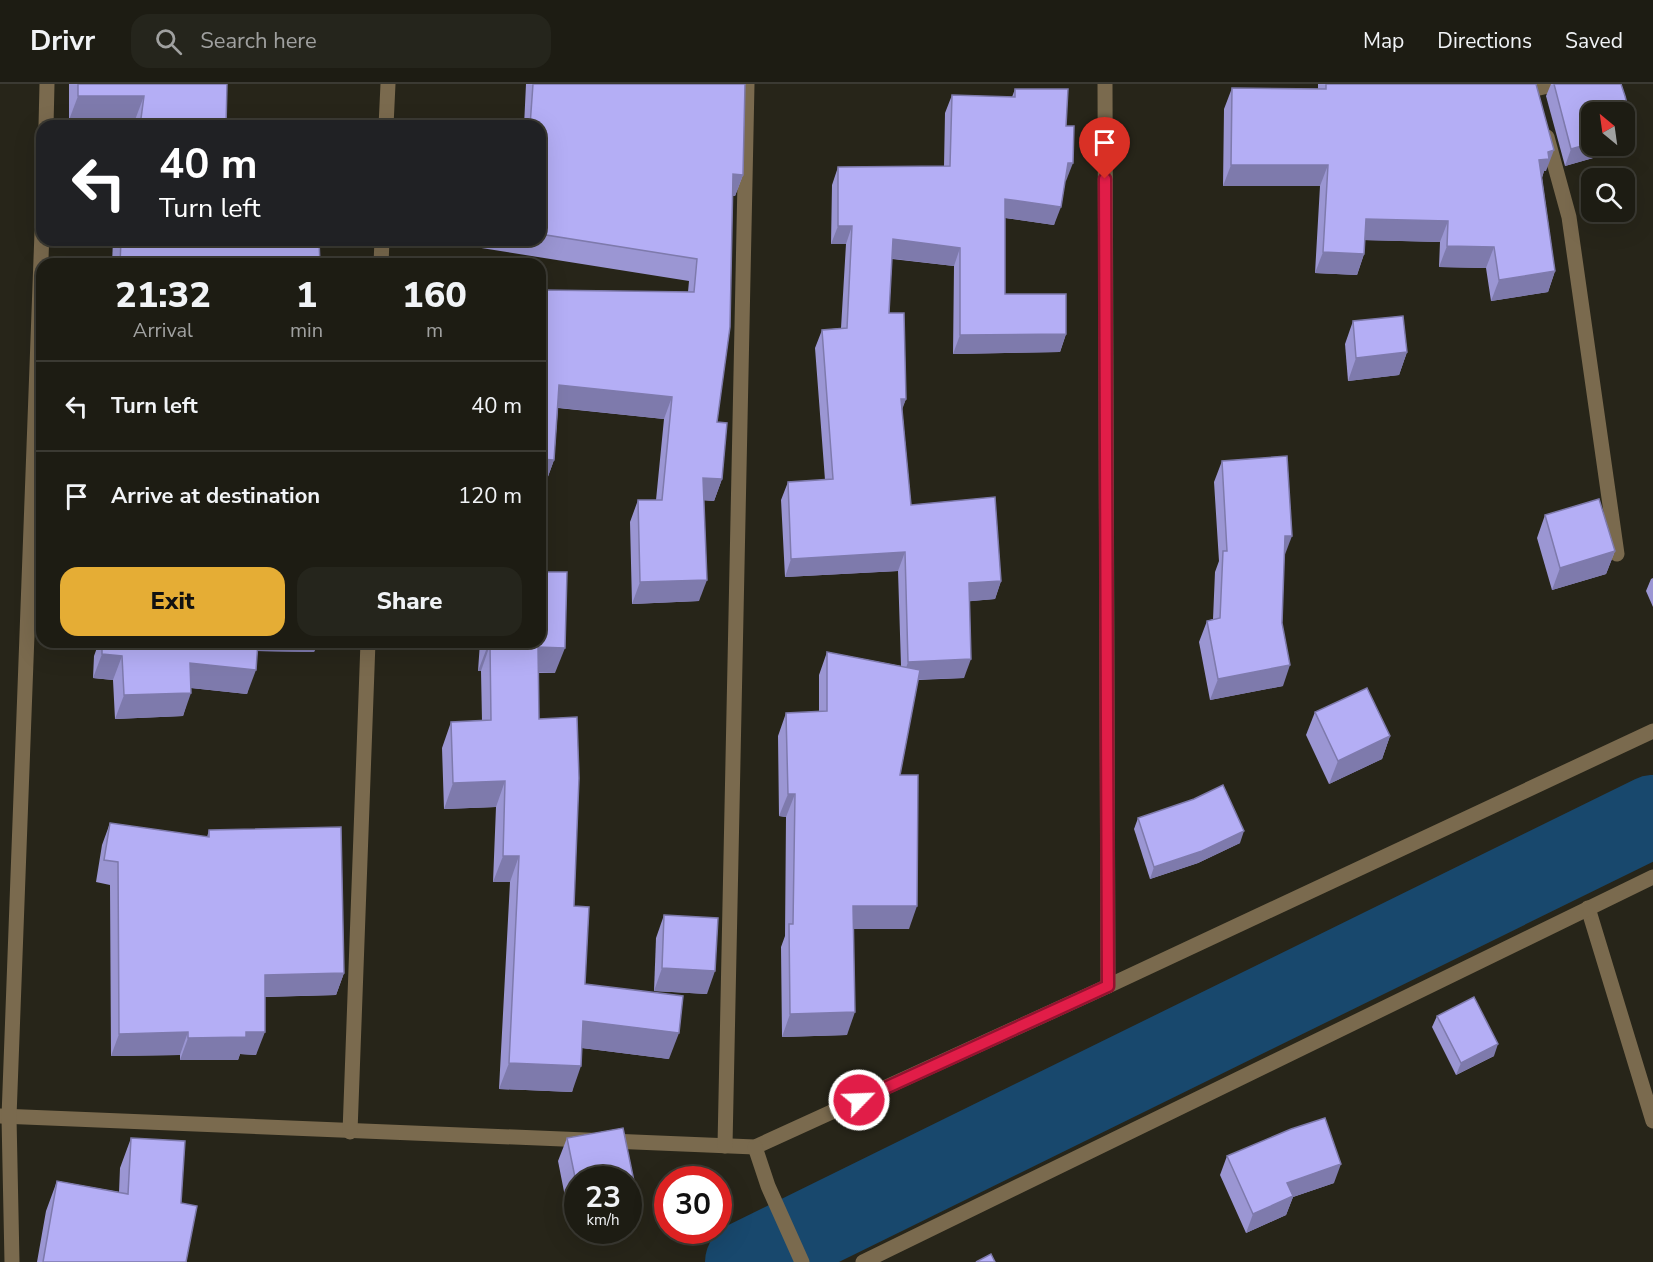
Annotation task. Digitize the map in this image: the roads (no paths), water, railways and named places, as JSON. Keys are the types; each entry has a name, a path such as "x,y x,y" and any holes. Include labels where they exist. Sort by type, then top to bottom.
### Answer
{"street":[{"path":"46,120 47,84"},
{"path":"387,120 388,84"},
{"path":"725,1146 747,84"},
{"path":"1105,84 1108,986"},
{"path":"1535,91 1557,84"},
{"path":"1544,124 1569,217 1617,554"},
{"path":"12,1262 5,1117 36,376"},
{"path":"350,1132 368,648"},
{"path":"5,1117 755,1147 1108,986 1653,731"},
{"path":"873,1260 1653,877"},
{"path":"1588,908 1653,1121"},
{"path":"755,1147 768,1186 802,1262"}],"waterway":[{"path":"746,1262 1653,816"}]}
